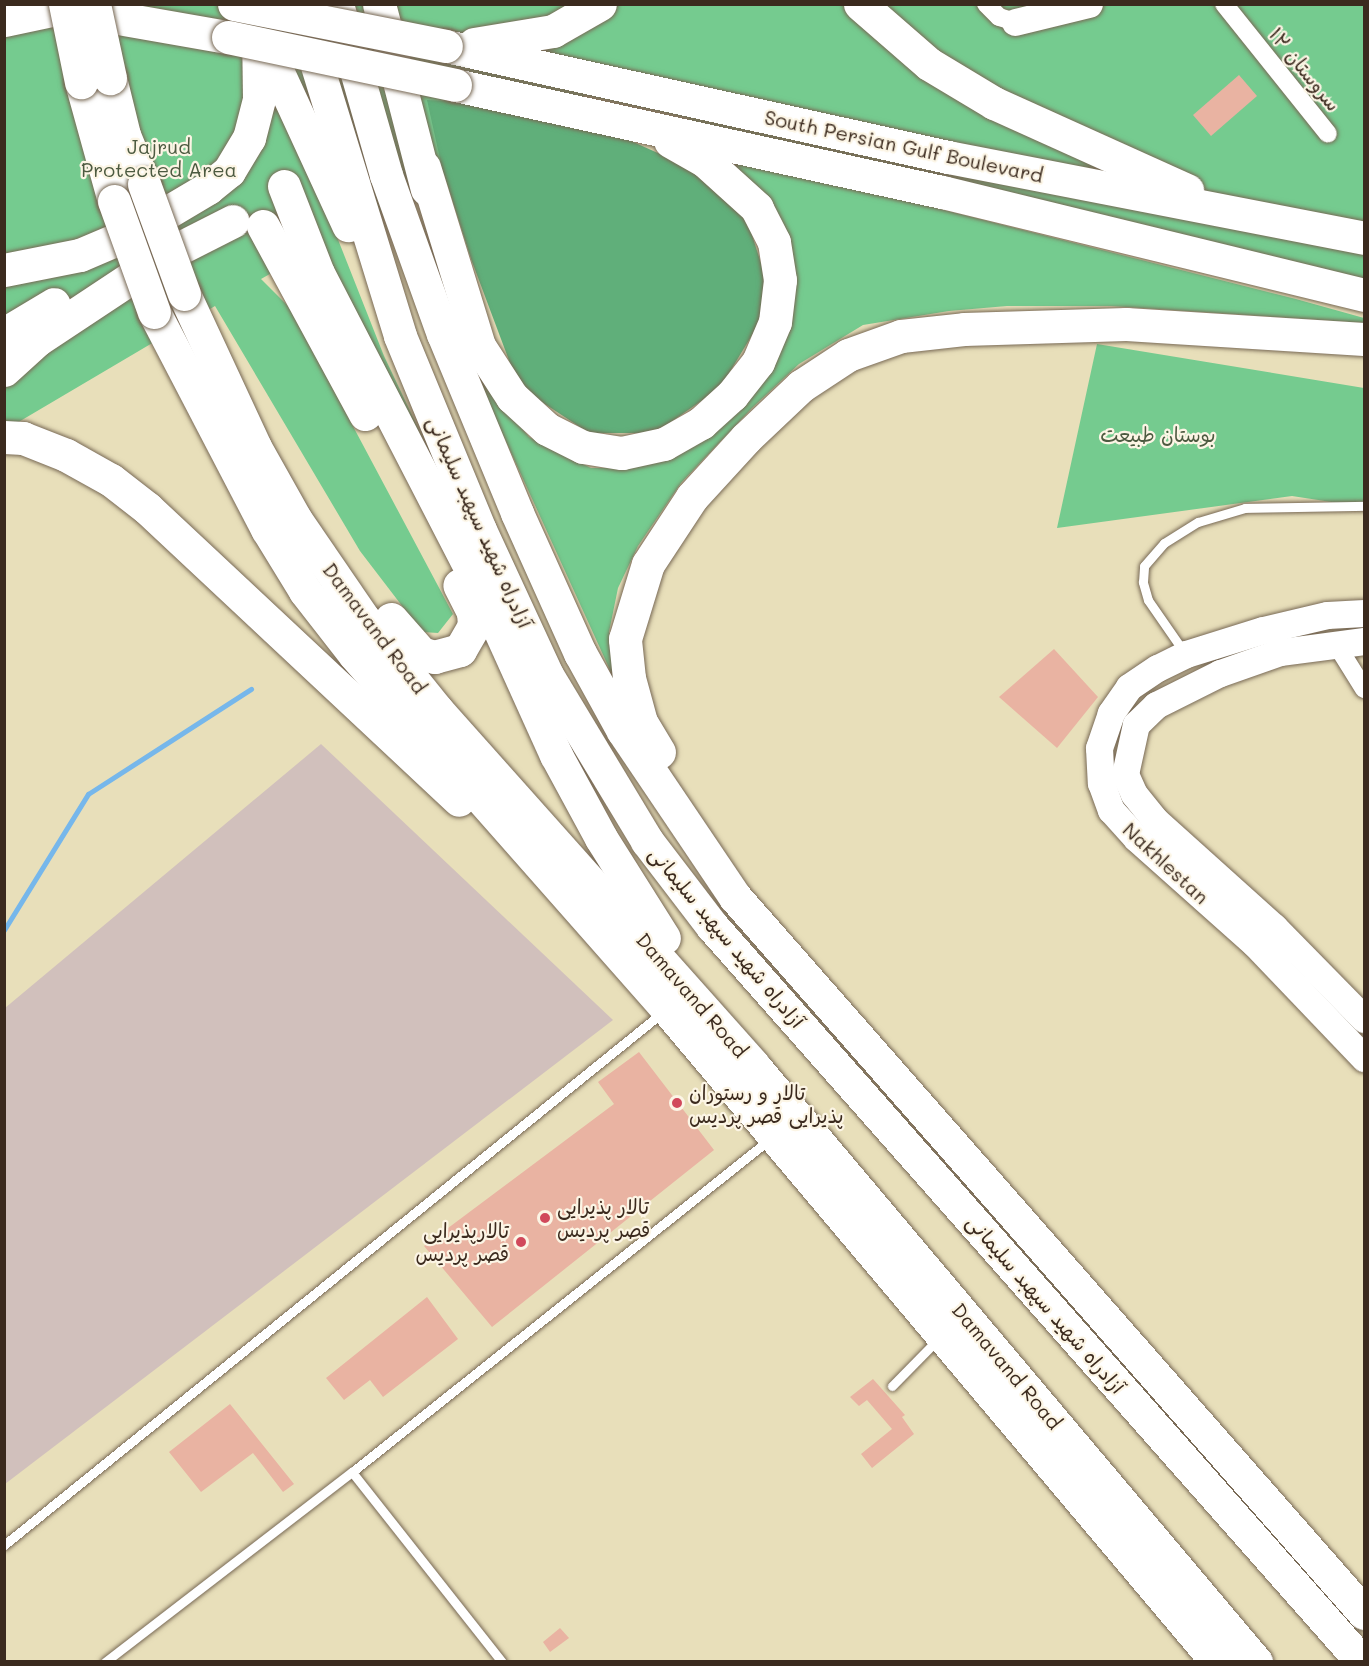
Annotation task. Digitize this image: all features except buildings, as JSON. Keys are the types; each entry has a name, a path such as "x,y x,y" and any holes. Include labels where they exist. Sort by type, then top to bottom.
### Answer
{"highway":[{"path":"94,4 95,80"},
{"path":"234,4 446,46 500,42 553,31 600,4"},
{"name":"آزادراه شهید سپهبد سلیمانی","path":"298,4 400,336 480,530 547,675 647,841 712,926 1362,1662"},
{"name":"آزادراه شهید سپهبد سلیمانی","path":"337,4 386,175 444,334 517,513 580,653 628,740 735,897 1365,1613"},
{"path":"379,4 424,167 479,346 512,397 547,429 583,447 622,453 664,444 701,423 732,395 758,362 775,322 780,280 774,242 757,208 705,161 645,127"},
{"path":"860,4 929,64 994,103 1235,212"},
{"path":"4,20 53,6 95,80"},
{"name":"South Persian Gulf Boulevard","path":"53,6 246,24 455,85 942,192 1365,295"},
{"path":"246,24 400,336"},
{"path":"222,377 325,533 410,644 434,657 460,650 474,626 470,606 236,203 259,99 246,24"},
{"name":"South Persian Gulf Boulevard","path":"446,46 948,157 1365,238"},
{"name":"Damavand Road","path":"95,80 124,135 184,294 222,377 296,520 363,618 437,710 753,1065 1256,1662"},
{"name":"Damavand Road","path":"95,80 114,201 154,312 216,436 306,591 354,654 667,1009 940,1336 1217,1662"},
{"path":"4,370 36,340 164,256 236,203 254,162 278,174 318,273 481,589 556,755 601,838 656,926 753,1065"},
{"path":"424,167 444,334"},
{"path":"4,270 80,255 134,232 208,188 236,203 279,214 284,186"},
{"path":"4,334 236,203"},
{"path":"735,897 641,722 629,678 626,639 648,564 692,497 746,438 801,386 848,356 901,336 964,328 1126,324 1365,339"},
{"path":"4,436 23,438 66,454 111,480 147,508 404,751 561,889"}],"street":[{"path":"986,4 999,17 1015,22 1089,4"},
{"name":"سروستان ۱۲","path":"1224,4 1328,134"},
{"name":"Nakhlestan","path":"1365,613 1327,615 1185,654 1129,687 1111,713 1099,748 1101,783 1111,810 1136,838 1256,944 1365,1058"},
{"name":"Nakhlestan","path":"1365,641 1280,652 1220,673 1156,705 1136,724 1125,774 1134,794 1155,820 1274,927 1365,1019"},
{"path":"1336,644 1365,689"}],"lane":[{"path":"1185,654 1148,600 1143,582 1144,566 1164,543 1198,522 1245,508 1365,506"},
{"path":"4,1545 667,1009"},
{"path":"105,1662 352,1472 774,1136"},
{"path":"892,1386 940,1336"},
{"path":"352,1472 502,1662"}],"shaded area":[{"path":"321,744 613,1020 5,1484 5,1008"}],"green space":[{"name":"Jajrud Protected Area","path":"5,5 1364,5 1364,280 690,124 689,118 585,95 337,237 384,356 473,544 319,246 261,279 290,308 453,614 438,633 422,632 360,551 215,306 5,430"},
{"path":"427,100 480,103 618,135 702,173 747,219 765,276 760,322 720,388 655,433 589,433 519,387 471,259 442,168"},
{"path":"695,147 1296,299 1364,318 1364,323 1111,306 1007,306 949,311 863,325 799,364 752,408 681,483 638,546 618,588 609,632 620,692 473,369 529,437 591,468 629,468 670,455 791,292"},
{"name":"بوستان طبیعت","path":"1097,344 1364,388 1364,507 1292,496 1057,528"}],"waterway":[{"path":"4,930 88,794 251,689"}],"place":[{"name":"تالار و رستوران پذیرایی قصر پردیس","path":"677,1103"},
{"name":"تالار پذیرایی قصر پردیس","path":"545,1218"},
{"name":"تالارپذیرایی قصر پردیس","path":"521,1242"}]}
